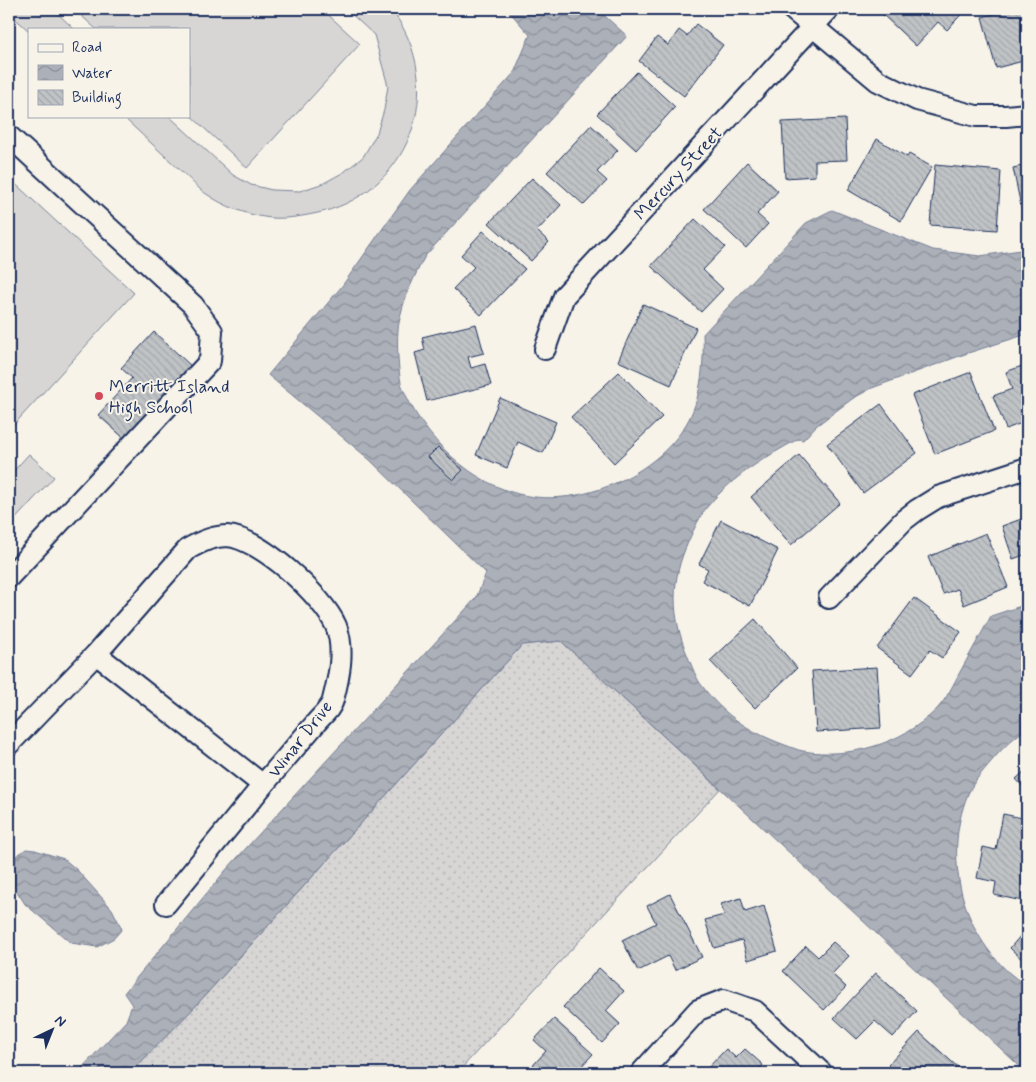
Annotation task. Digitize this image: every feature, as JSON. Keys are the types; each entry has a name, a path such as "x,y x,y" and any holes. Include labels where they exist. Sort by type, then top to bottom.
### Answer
{"street":[{"path":"792,9 878,81 917,100 976,116 1027,114"},
{"name":"Mercury Street","path":"545,349 564,296 829,9"},
{"path":"9,136 193,306 212,331 210,361 9,577"},
{"path":"829,598 904,520 918,510 938,497 1027,468"},
{"name":"Winar Drive","path":"9,744 96,654 178,559 188,549 201,541 227,536 255,545 285,568 315,595 336,626 341,646 340,665 332,703 263,785 96,654"},
{"path":"166,904 263,785"},
{"path":"641,1073 698,1010 724,1000 755,1011 822,1073"}],"shaded area":[{"path":"9,9 53,9 73,28 28,28 28,30 9,13"},
{"path":"74,9 322,9 360,44 247,168 190,115 190,28 95,28"},
{"path":"346,9 391,9 409,39 417,71 418,103 411,134 396,162 374,185 347,203 313,214 295,217 270,218 242,212 221,203 201,190 124,118 171,118 233,175 251,185 272,190 300,191 324,183 344,172 363,157 377,133 384,110 388,86 374,35"},
{"path":"9,178 134,293 9,430"},
{"path":"29,454 54,477 9,526 9,476"},
{"path":"561,641 720,789 457,1073 130,1073 191,1011 522,645"}],"water":[{"path":"507,9 597,9 627,36 425,256 403,305 398,329 399,364 402,386 411,405 436,441 452,457 469,471 488,482 508,491 528,496 550,498 574,496 620,481 660,455 676,438 689,419 697,399 701,378 703,334 806,223 832,210 933,250 980,256 1027,249 1027,334 965,354 872,388 852,399 816,426 803,440 798,439 738,477 707,507 697,523 678,570 675,598 678,627 694,672 698,680 720,707 729,715 761,735 798,750 821,753 857,751 874,746 907,732 922,722 940,706 946,697 991,616 1027,604 1027,729 1003,749 973,784 960,820 957,847 958,874 964,900 974,926 988,949 1006,969 1027,986 1027,1073 561,641 522,645 191,1011 130,1073 77,1073 126,1021 132,1005 124,993 226,870 476,598 486,573 370,460 268,375 342,286 410,190 514,73 530,35"},
{"path":"26,849 64,859 77,870 112,909 122,929 114,938 97,947 71,943 25,904 13,885 16,856"}],"building":[{"path":"889,9 966,9 947,30 938,22 916,46 883,15"},
{"path":"1013,9 1027,9 1027,60 996,68 982,17"},
{"path":"696,24 723,45 684,96 639,61 657,37 668,45 679,30 687,36"},
{"path":"637,72 675,107 636,150 597,114"},
{"path":"845,119 847,160 815,161 815,176 785,178 782,122"},
{"path":"591,125 618,150 597,172 607,181 584,205 547,172"},
{"path":"877,139 907,157 909,154 932,167 901,221 848,190"},
{"path":"747,162 778,191 757,214 768,224 746,248 704,209"},
{"path":"935,165 1001,171 997,230 930,225"},
{"path":"1027,165 1027,220 1024,221 1013,168"},
{"path":"532,178 561,205 537,231 549,242 531,261 489,223"},
{"path":"695,219 725,247 703,270 723,289 701,312 651,266"},
{"path":"483,231 525,269 481,315 453,289 474,267 461,255"},
{"path":"643,304 696,328 671,385 618,361"},
{"path":"476,324 484,353 468,357 471,368 485,364 491,385 427,401 415,353 425,350 422,337"},
{"path":"154,332 191,366 125,439 98,415 132,378 121,368"},
{"path":"1027,364 1027,421 1006,429 993,396 1012,389 1006,372"},
{"path":"619,372 662,417 614,463 571,417"},
{"path":"971,372 994,431 935,454 912,395"},
{"path":"500,398 556,422 543,453 518,442 507,468 476,455"},
{"path":"881,404 917,453 863,493 827,444"},
{"path":"438,447 463,470 453,480 428,457"},
{"path":"799,455 840,503 791,545 751,497"},
{"path":"1027,517 1027,554 1013,559 1002,526"},
{"path":"721,520 778,550 750,606 702,581 708,569 699,564"},
{"path":"986,533 1008,587 964,605 958,589 943,594 928,557"},
{"path":"914,598 961,632 942,658 930,650 912,674 877,648"},
{"path":"755,619 797,668 755,708 710,661"},
{"path":"877,667 881,728 816,732 812,671"},
{"path":"1027,769 1027,791 1016,779"},
{"path":"1003,814 1027,819 1027,902 994,895 996,882 977,878 983,847 996,850"},
{"path":"670,894 702,957 675,970 668,956 638,971 622,940 656,923 647,906"},
{"path":"741,898 745,912 764,906 777,951 748,960 742,940 714,948 705,920 724,915 721,904"},
{"path":"1027,928 1027,964 1010,948"},
{"path":"833,942 849,956 832,974 846,987 824,1010 783,971 806,946 818,957"},
{"path":"599,968 624,991 606,1011 620,1024 602,1043 563,1007"},
{"path":"876,973 917,1011 893,1037 875,1021 857,1039 834,1018"},
{"path":"554,1019 593,1054 575,1073 529,1073 527,1072 546,1051 534,1040"},
{"path":"919,1032 962,1071 960,1073 896,1073 888,1065"},
{"path":"726,1049 736,1058 745,1049 763,1065 755,1073 703,1073"}],"place":[{"name":"Merritt Island High School","path":"99,396"}]}
